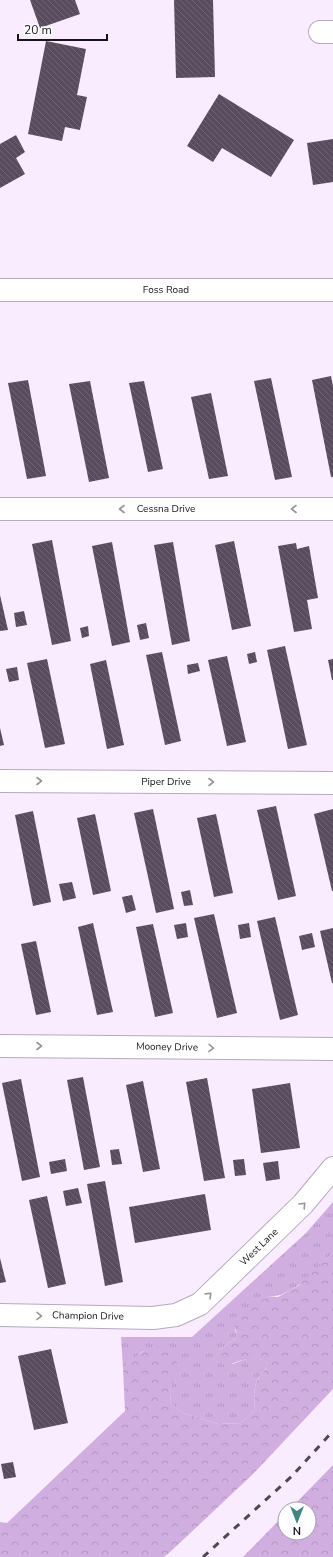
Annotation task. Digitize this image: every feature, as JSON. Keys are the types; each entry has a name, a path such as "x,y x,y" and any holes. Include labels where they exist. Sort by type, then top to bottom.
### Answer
{"street":[{"name":"Foss Road","path":"0,290 333,290"},
{"name":"Cessna Drive","path":"0,509 333,509"},
{"name":"Piper Drive","path":"0,781 333,783"},
{"name":"Mooney Drive","path":"0,1046 333,1049"},
{"name":"West Lane","path":"176,1315 200,1304 304,1204 333,1168"},
{"name":"Champion Drive","path":"0,1315 153,1318 176,1315"}],"green space":[{"path":"333,1202 333,1253 311,1275 295,1287 277,1296 267,1297 235,1330 237,1334 235,1339 219,1350 233,1364 245,1359 254,1358 266,1362 267,1368 256,1382 254,1397 255,1410 241,1423 218,1424 181,1412 171,1403 170,1393 172,1381 143,1351 123,1368 121,1337 192,1337 306,1233"},
{"path":"333,1253 333,1389 252,1475 169,1553 164,1557 0,1557 0,1522 7,1523 125,1411 123,1368 150,1348 157,1346 164,1347 171,1350 178,1357 170,1393 171,1403 181,1412 218,1424 241,1423 255,1410 254,1397 256,1382 267,1368 266,1362 250,1359 223,1365 217,1359 219,1350 235,1339 237,1334 234,1323 238,1316 267,1297 278,1297 298,1286"},
{"path":"333,1465 333,1557 243,1557 277,1522 277,1541 317,1541 317,1501 298,1501"}],"building":[{"path":"30,0 75,0 80,14 40,28"},
{"path":"174,0 213,0 215,77 176,78"},
{"path":"46,41 86,49 77,95 87,97 80,130 65,127 62,141 28,134"},
{"path":"219,94 294,140 271,177 222,148 213,162 187,146"},
{"path":"16,135 25,152 16,158 25,174 0,188 0,144"},
{"path":"333,139 333,182 313,185 307,143"},
{"path":"331,376 333,386 333,477 331,477 312,380"},
{"path":"271,378 292,477 275,480 254,381"},
{"path":"28,380 46,476 27,479 8,383"},
{"path":"90,381 109,478 89,482 69,384"},
{"path":"144,381 163,469 148,472 129,383"},
{"path":"211,393 228,476 209,479 191,397"},
{"path":"52,540 71,641 52,645 32,544"},
{"path":"234,541 251,626 232,630 215,545"},
{"path":"112,542 130,642 112,646 92,546"},
{"path":"173,542 190,641 172,645 154,545"},
{"path":"296,543 297,549 309,546 318,598 307,600 312,629 294,632 278,546"},
{"path":"0,595 8,630 0,631"},
{"path":"24,611 27,625 16,627 14,613"},
{"path":"146,623 149,638 140,640 137,625"},
{"path":"88,626 89,636 82,638 80,628"},
{"path":"285,646 307,745 288,749 267,650"},
{"path":"162,652 181,741 165,745 146,655"},
{"path":"255,652 257,662 249,664 247,654"},
{"path":"227,656 246,742 227,746 208,660"},
{"path":"47,659 65,744 45,748 27,663"},
{"path":"333,659 333,680 332,680 328,660"},
{"path":"106,660 124,745 107,749 90,664"},
{"path":"198,663 200,671 188,674 187,665"},
{"path":"17,667 19,680 9,682 6,669"},
{"path":"0,728 4,745 0,746"},
{"path":"276,806 296,896 278,900 257,810"},
{"path":"153,809 174,909 156,913 134,813"},
{"path":"333,809 333,891 332,891 314,814"},
{"path":"33,811 51,902 33,906 15,815"},
{"path":"95,814 111,891 93,895 77,818"},
{"path":"216,814 233,893 214,897 197,818"},
{"path":"72,882 76,898 63,901 59,884"},
{"path":"190,890 193,905 184,906 181,892"},
{"path":"132,895 136,910 126,913 122,897"},
{"path":"214,914 237,1013 217,1018 194,918"},
{"path":"275,917 298,1015 280,1020 257,921"},
{"path":"93,923 113,1012 97,1015 78,927"},
{"path":"186,923 188,937 177,939 174,925"},
{"path":"249,923 251,937 240,939 238,925"},
{"path":"153,924 173,1013 155,1017 136,927"},
{"path":"333,928 333,983 332,983 320,931"},
{"path":"312,933 315,947 302,950 299,936"},
{"path":"36,941 51,1012 36,1015 21,944"},
{"path":"83,1077 100,1167 84,1170 67,1080"},
{"path":"207,1078 225,1178 204,1181 186,1082"},
{"path":"21,1079 40,1177 22,1181 2,1083"},
{"path":"143,1081 160,1169 143,1172 126,1085"},
{"path":"290,1083 300,1148 261,1153 252,1089"},
{"path":"119,1149 122,1164 112,1165 110,1150"},
{"path":"65,1159 67,1171 51,1174 49,1162"},
{"path":"244,1159 246,1175 235,1176 233,1160"},
{"path":"278,1161 280,1179 266,1181 263,1163"},
{"path":"105,1181 123,1282 105,1286 87,1184"},
{"path":"78,1188 82,1203 66,1206 63,1191"},
{"path":"205,1194 211,1230 135,1243 129,1207"},
{"path":"47,1196 66,1284 48,1288 29,1200"},
{"path":"0,1258 6,1282 0,1283"},
{"path":"51,1349 68,1423 34,1430 18,1356"},
{"path":"13,1462 16,1477 4,1479 1,1464"}],"railway":[{"path":"203,1557 292,1476 333,1431"}]}
